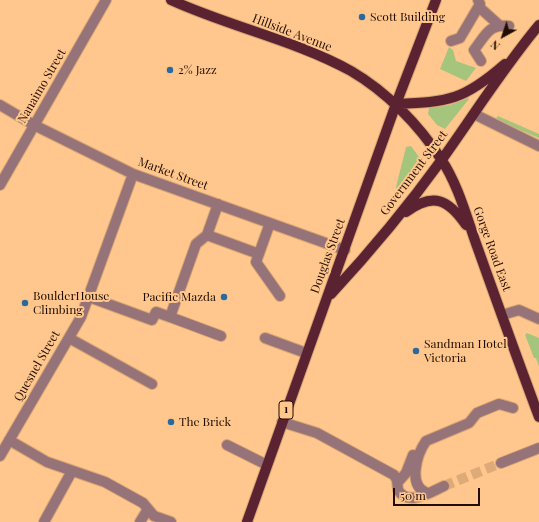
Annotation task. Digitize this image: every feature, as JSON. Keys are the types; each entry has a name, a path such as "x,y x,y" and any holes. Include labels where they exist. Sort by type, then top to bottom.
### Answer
{"main road":[{"name":"Hillside Avenue","path":"171,0 207,15 315,54 352,72 396,104"},
{"name":"Douglas Street","path":"247,522 396,104 436,0"},
{"name":"Government Street","path":"327,298 365,257 442,160 513,57 539,25"},
{"name":"Government Street","path":"396,104 425,103 458,97 470,91 490,77 513,57"},
{"name":"Gorge Road East","path":"396,104 442,160 463,208 539,417"},
{"path":"396,219 417,204 429,199 440,201 451,206 472,234"}],"street":[{"name":"Nanaimo Street","path":"0,185 106,0"},
{"path":"474,50 492,27 504,25 478,4 455,40 474,50 481,61"},
{"name":"Market Street","path":"0,105 34,125 133,174 345,250"},
{"path":"474,114 539,146"},
{"name":"Quesnel Street","path":"0,456 81,317 133,174"},
{"path":"170,317 196,244 207,235 218,204"},
{"path":"270,223 256,262 280,296"},
{"path":"207,235 259,254"},
{"path":"88,297 152,320 156,312 221,336"},
{"path":"502,315 519,310 539,319"},
{"path":"69,338 152,384"},
{"path":"265,338 306,354"},
{"path":"427,493 420,488 415,474 417,463 425,443 431,438 469,423 477,413 499,404 513,408"},
{"path":"398,482 406,473 423,435 459,420 469,423"},
{"path":"282,422 317,433 394,475 398,482 398,490 406,498 414,498 444,486"},
{"path":"9,440 47,462 104,482 143,503 154,516 171,522"},
{"path":"227,445 267,464"},
{"path":"501,463 539,448"},
{"path":"44,522 72,471"},
{"path":"140,522 148,509"}],"green space":[{"path":"449,47 453,50 456,61 476,68 466,81 440,69"},
{"path":"468,98 469,99 445,129 437,125 428,114 429,108 450,105"},
{"path":"498,116 539,134 539,138 499,121 496,118"},
{"path":"411,146 422,161 424,168 405,193 402,193 397,190 396,187 406,147"},
{"path":"527,333 539,338 539,367 525,335"}],"tunnel":[{"path":"444,486 501,463"}],"place":[{"name":"Scott Building","path":"362,17"},
{"name":"2% Jazz","path":"170,70"},
{"name":"Pacific Mazda","path":"224,297"},
{"name":"BoulderHouse Climbing","path":"25,303"},
{"name":"Sandman Hotel Victoria","path":"416,351"},
{"name":"The Brick","path":"171,422"}]}
